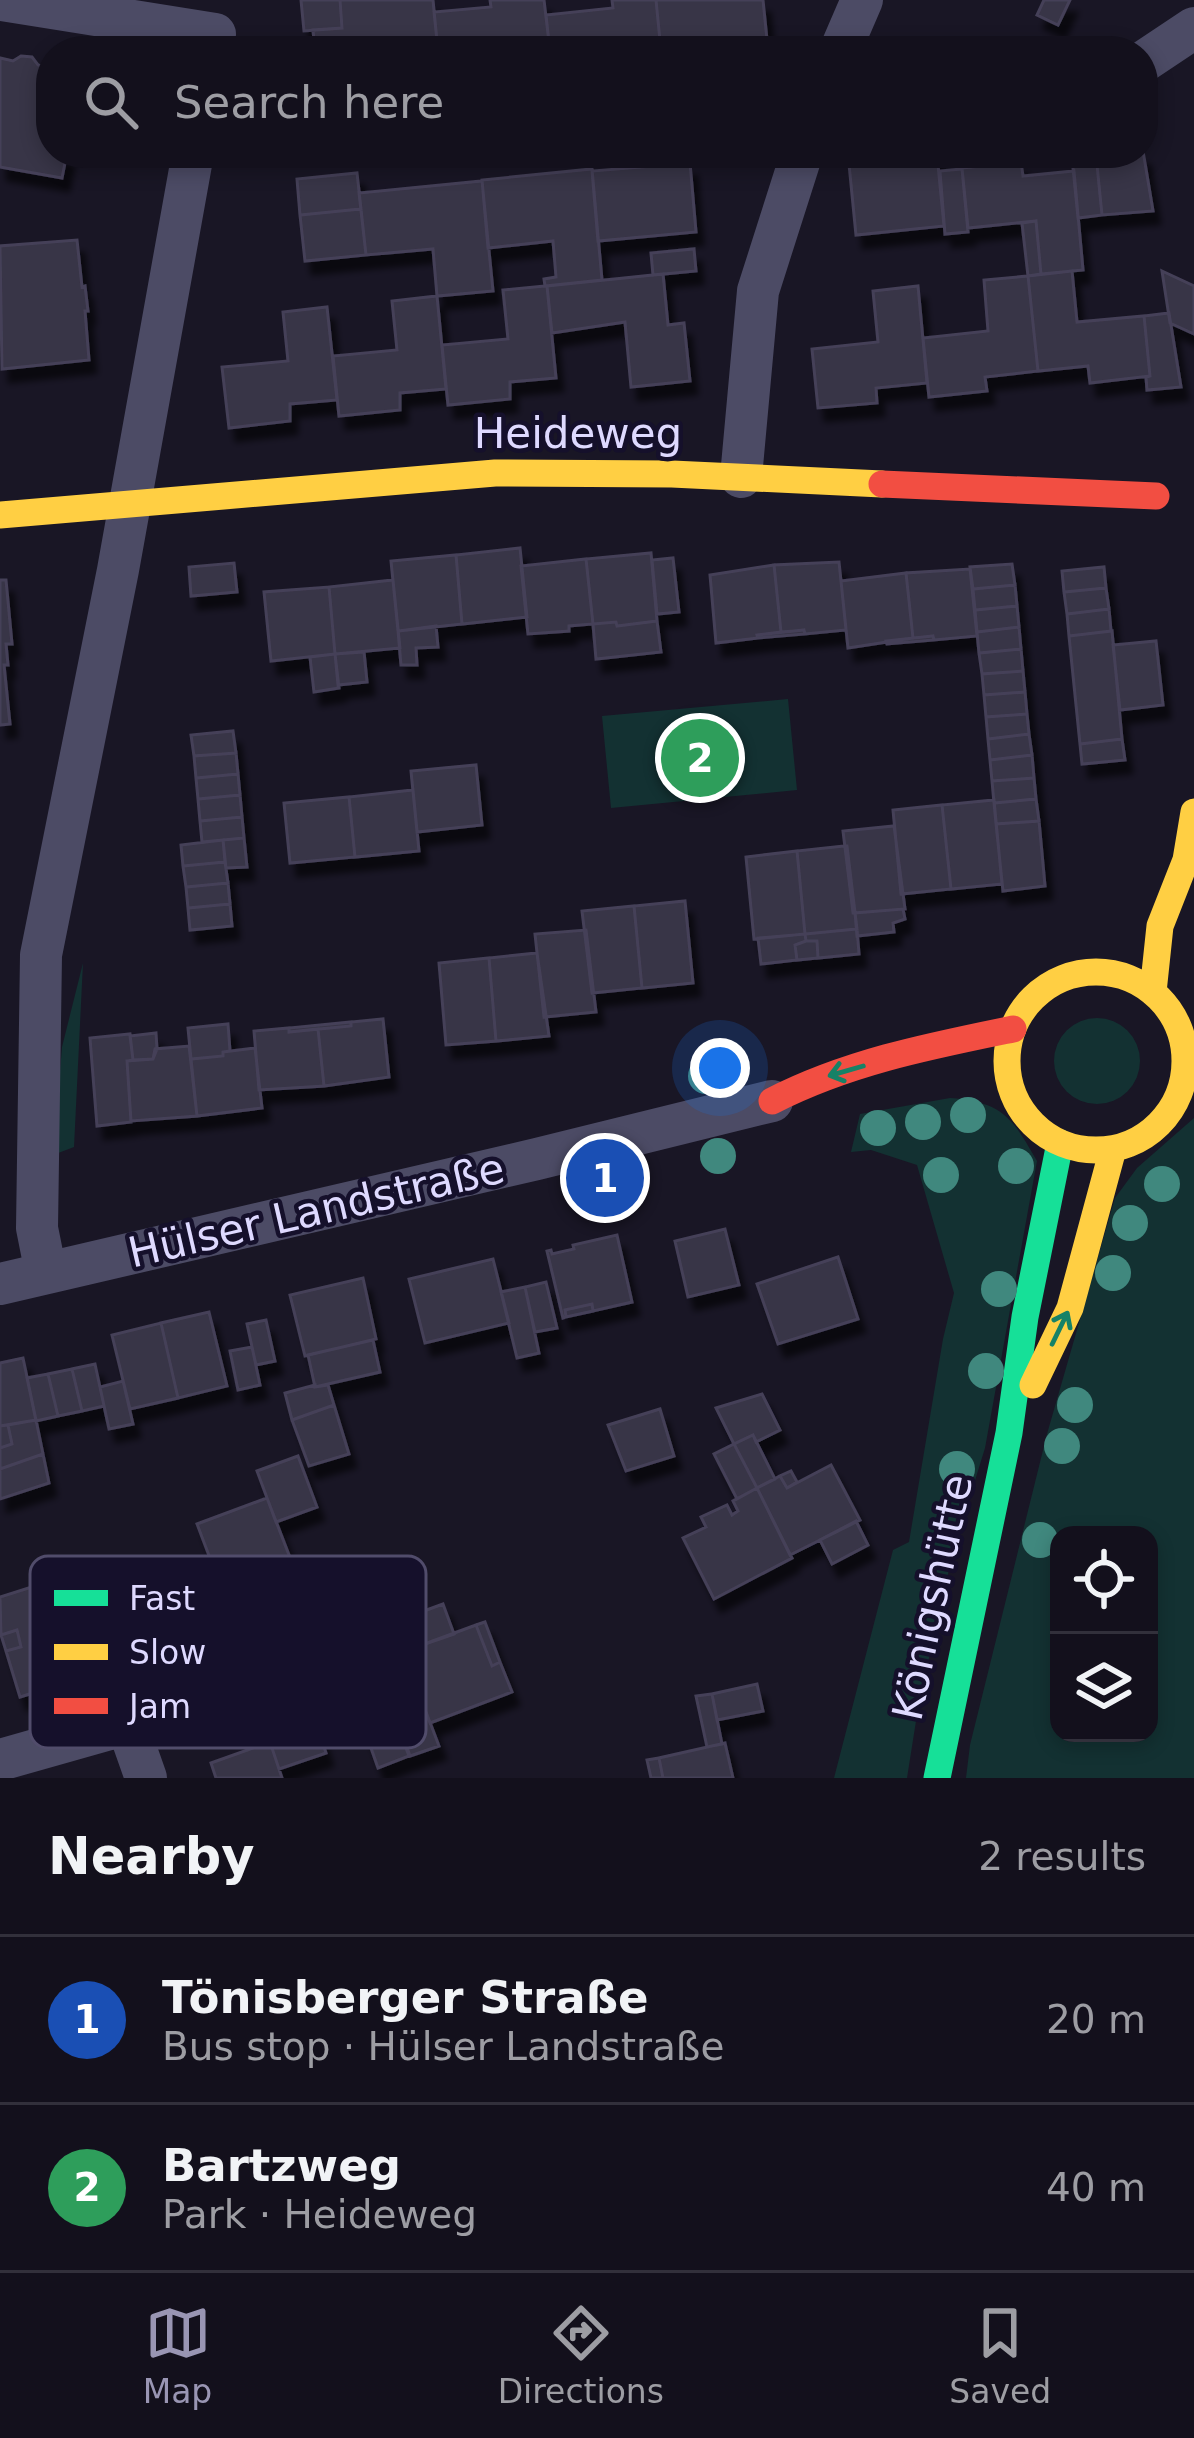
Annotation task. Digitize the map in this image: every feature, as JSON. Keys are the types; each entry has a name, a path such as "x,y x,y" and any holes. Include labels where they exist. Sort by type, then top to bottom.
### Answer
{"street":[{"path":"2,0 216,28"},
{"path":"847,36 862,0"},
{"path":"1158,52 1194,28"},
{"path":"46,1273 37,1228 40,955 190,168"},
{"path":"741,477 758,291 797,168"},
{"name":"Heideweg","path":"0,515 495,473 652,473 1156,496"},
{"path":"1155,864 1166,843 1193,815"},
{"path":"1153,992 1160,926 1186,860 1193,815"},
{"path":"1106,959 1153,992 1187,1027 1189,1080 1169,1112 1145,1136 1113,1149 1086,1150 1060,1143 1036,1127 997,1079 1013,1029 1027,1005 1047,986 1106,959"},
{"name":"Hülser Landstraße","path":"0,1284 772,1101 821,1078 922,1048 1013,1029"},
{"name":"Hülser Landstraße","path":"772,1101 812,1106 831,1103"},
{"name":"Königshütte","path":"937,1778 1009,1433 1025,1317 1060,1143"},
{"name":"Königshütte","path":"1009,1433 1070,1308 1113,1149"},
{"path":"0,1760 42,1748"},
{"path":"135,1748 146,1778"}],"green space":[{"path":"788,699 797,790 611,808 602,716"},
{"path":"83,963 74,1147 53,1155 62,1047"},
{"path":"1097,1018 1127,1031 1140,1061 1127,1091 1097,1104 1067,1091 1054,1061 1067,1031"},
{"path":"950,1098 982,1103 1004,1114 1037,1161 985,1448 953,1552 907,1778 834,1778 893,1550 909,1542 954,1293 917,1165 871,1150 851,1152 860,1114"},
{"path":"1194,1118 1194,1778 966,1778 970,1745 1047,1434 1115,1198 1137,1168"}],"building":[{"path":"301,0 340,0 342,28 304,31"},
{"path":"340,0 433,0 437,36 314,36 313,30 342,28"},
{"path":"490,0 544,0 548,36 436,36 434,12 491,7"},
{"path":"612,0 656,0 660,36 548,36 546,15 613,8"},
{"path":"656,0 763,0 767,36 660,36"},
{"path":"1044,0 1070,0 1058,25 1037,15"},
{"path":"21,56 36,62 36,168 64,168 62,178 0,167 0,58 13,61"},
{"path":"690,168 696,232 598,241 592,171"},
{"path":"849,168 938,168 944,226 856,235"},
{"path":"962,168 1022,168 1023,176 1074,171 1083,270 1041,274 1036,221 968,228"},
{"path":"1073,168 1097,168 1102,215 1078,218"},
{"path":"1097,168 1146,168 1153,211 1102,215"},
{"path":"592,169 602,280 545,286 544,279 556,277 553,241 488,248 482,180"},
{"path":"962,169 968,232 945,234 940,171"},
{"path":"357,173 361,209 300,215 297,179"},
{"path":"482,181 493,291 437,296 433,249 366,255 359,193"},
{"path":"361,209 366,255 305,261 300,215"},
{"path":"1036,221 1041,274 1028,276 1022,223"},
{"path":"77,240 88,311 89,360 2,369 0,246"},
{"path":"694,249 696,271 653,275 651,253"},
{"path":"1072,271 1077,322 1144,316 1150,376 1090,383 1088,366 1038,371 1028,276"},
{"path":"1162,271 1194,286 1194,334 1170,323"},
{"path":"663,274 668,325 684,323 690,381 631,387 625,322 552,333 547,286"},
{"path":"1028,276 1038,371 985,377 987,391 929,397 923,338 988,331 984,280"},
{"path":"547,286 556,378 510,382 510,399 448,405 442,345 508,339 503,290"},
{"path":"918,286 927,383 876,388 877,403 818,408 812,349 878,342 873,291"},
{"path":"437,296 446,389 400,393 400,410 339,416 333,356 397,350 392,301"},
{"path":"327,307 337,400 290,404 290,421 229,428 222,367 288,361 283,312"},
{"path":"1169,313 1181,387 1147,390 1144,316"},
{"path":"520,548 527,617 462,624 456,555"},
{"path":"651,553 657,621 593,624 586,559"},
{"path":"456,555 462,624 398,631 391,561"},
{"path":"673,558 679,612 657,614 652,560"},
{"path":"586,559 593,624 528,634 521,566"},
{"path":"839,562 846,630 781,632 774,565"},
{"path":"234,563 237,592 191,596 189,567"},
{"path":"1012,564 1015,585 973,589 970,567"},
{"path":"774,565 781,632 716,643 710,575"},
{"path":"1104,567 1106,588 1064,592 1062,571"},
{"path":"970,569 977,636 913,638 906,573"},
{"path":"906,573 913,638 848,648 841,581"},
{"path":"0,580 6,580 12,644 6,644 8,665 4,665 10,724 0,725"},
{"path":"393,580 400,648 335,654 329,587"},
{"path":"1015,585 1017,606 975,610 973,589"},
{"path":"329,587 335,654 271,661 264,592"},
{"path":"1106,588 1109,609 1067,614 1064,592"},
{"path":"1017,606 1019,627 977,632 975,610"},
{"path":"1109,609 1111,631 1069,636 1067,614"},
{"path":"657,621 661,652 596,659 593,624"},
{"path":"436,626 438,647 416,648 417,665 401,665 398,631"},
{"path":"1019,627 1021,649 979,653 977,632"},
{"path":"804,630 805,634 757,635"},
{"path":"1112,631 1122,739 1080,744 1069,636"},
{"path":"933,636 934,640 886,641"},
{"path":"1156,641 1163,705 1120,710 1113,645"},
{"path":"1021,649 1023,671 982,674 979,653"},
{"path":"364,652 367,682 338,685 335,654"},
{"path":"335,654 339,688 314,692 310,657"},
{"path":"1023,671 1025,692 984,695 982,674"},
{"path":"1025,692 1027,714 986,717 984,695"},
{"path":"1027,714 1029,734 988,739 986,717"},
{"path":"233,731 236,753 194,756 191,735"},
{"path":"1029,734 1032,755 990,760 988,739"},
{"path":"1122,739 1125,760 1082,764 1080,744"},
{"path":"236,753 238,774 196,778 194,756"},
{"path":"1032,755 1034,778 992,781 990,760"},
{"path":"476,765 482,825 417,832 411,771"},
{"path":"238,774 240,795 198,799 196,778"},
{"path":"1034,778 1036,799 994,803 992,781"},
{"path":"413,790 419,851 355,857 349,797"},
{"path":"240,795 242,817 200,821 198,799"},
{"path":"349,797 355,857 290,863 284,803"},
{"path":"1036,799 1039,821 996,824 994,803"},
{"path":"994,800 1002,884 951,889 942,805"},
{"path":"942,805 951,889 901,894 893,810"},
{"path":"242,817 244,838 202,842 200,821"},
{"path":"1039,821 1045,886 1003,891 996,824"},
{"path":"894,826 905,909 853,913 843,831"},
{"path":"244,838 247,867 226,868 223,840"},
{"path":"223,840 225,862 183,866 181,845"},
{"path":"847,846 857,929 805,934 797,851"},
{"path":"797,851 805,934 754,939 746,857"},
{"path":"225,862 228,883 186,887 183,866"},
{"path":"228,883 230,904 188,908 186,887"},
{"path":"685,901 693,983 642,988 634,906"},
{"path":"230,904 232,926 190,930 188,908"},
{"path":"634,906 642,988 592,993 582,911"},
{"path":"903,909 905,919 893,923 894,932 857,936 855,913"},
{"path":"857,929 859,954 818,958 817,941 806,941 805,934"},
{"path":"586,930 596,1012 544,1017 535,934"},
{"path":"805,934 806,941 795,945 797,960 761,964 758,938"},
{"path":"817,941 818,958 797,960 795,945"},
{"path":"537,953 549,1036 496,1041 489,958"},
{"path":"489,958 496,1041 446,1045 439,963"},
{"path":"383,1019 389,1077 324,1086 318,1029"},
{"path":"351,1022 351,1026 289,1032 289,1028"},
{"path":"228,1024 230,1051 191,1059 188,1028"},
{"path":"289,1028 289,1032 318,1029 324,1086 259,1090 254,1031"},
{"path":"156,1033 153,1059 133,1060 130,1036"},
{"path":"130,1034 131,1122 97,1126 90,1038"},
{"path":"189,1046 197,1116 131,1121 127,1061 153,1059 155,1049"},
{"path":"255,1048 262,1108 197,1116 191,1059"},
{"path":"725,1229 739,1285 688,1297 675,1241"},
{"path":"617,1235 632,1302 593,1311 592,1304 565,1310 563,1318 547,1251 574,1249 573,1245"},
{"path":"838,1257 858,1319 778,1344 757,1284"},
{"path":"493,1259 509,1323 425,1343 409,1279"},
{"path":"363,1278 376,1339 305,1356 290,1295"},
{"path":"546,1282 557,1328 535,1332 525,1287"},
{"path":"525,1287 539,1353 517,1358 501,1292"},
{"path":"592,1304 593,1311 566,1317 565,1310"},
{"path":"209,1312 227,1386 178,1398 161,1323"},
{"path":"266,1320 275,1361 256,1365 247,1324"},
{"path":"161,1323 178,1398 130,1409 112,1335"},
{"path":"373,1340 380,1372 315,1387 308,1355"},
{"path":"252,1347 260,1385 238,1390 230,1351"},
{"path":"23,1358 36,1420 0,1426 0,1363"},
{"path":"95,1364 104,1406 82,1411 72,1369"},
{"path":"72,1369 82,1411 58,1416 48,1374"},
{"path":"48,1374 58,1416 36,1421 27,1378"},
{"path":"123,1381 133,1424 109,1429 100,1387"},
{"path":"328,1385 334,1405 292,1420 285,1393"},
{"path":"762,1394 780,1430 756,1442 753,1435 734,1444 716,1408"},
{"path":"334,1405 349,1454 309,1466 292,1420"},
{"path":"660,1409 674,1456 626,1471 608,1425"},
{"path":"36,1420 43,1454 0,1469 0,1448 12,1444 8,1425"},
{"path":"8,1425 12,1444 0,1448 0,1426"},
{"path":"753,1435 775,1479 757,1488 734,1444"},
{"path":"734,1444 757,1488 737,1499 714,1454"},
{"path":"43,1454 49,1483 0,1499 0,1469"},
{"path":"298,1456 317,1507 276,1522 257,1471"},
{"path":"831,1465 860,1520 790,1555 757,1488 780,1476 787,1488"},
{"path":"791,1471 797,1482 787,1488 780,1476"},
{"path":"757,1488 792,1558 714,1599 683,1538 706,1527 701,1517 727,1505 732,1515 738,1511 733,1501"},
{"path":"267,1498 289,1556 209,1556 197,1524"},
{"path":"856,1521 868,1545 832,1564 820,1540"},
{"path":"30,1588 30,1694 20,1697 6,1651 21,1647 17,1630 1,1635 0,1597"},
{"path":"443,1604 454,1634 426,1644 426,1610"},
{"path":"485,1622 500,1662 492,1666 476,1625"},
{"path":"476,1625 492,1666 500,1662 512,1692 430,1723 426,1643"},
{"path":"17,1630 21,1647 6,1651 1,1635"},
{"path":"757,1684 763,1711 717,1720 712,1694"},
{"path":"712,1694 722,1744 707,1747 696,1696"},
{"path":"426,1712 439,1746 410,1756 407,1748 426,1748"},
{"path":"725,1743 733,1778 663,1778 659,1758"},
{"path":"253,1748 272,1748 282,1778 216,1778 211,1763"},
{"path":"272,1748 324,1748 326,1753 279,1769"},
{"path":"371,1748 406,1748 409,1756 378,1768"},
{"path":"659,1758 663,1778 651,1778 647,1760"}],"traffic: fast":[{"path":"937,1778 1009,1433 1025,1317 1060,1143"}],"traffic: slow":[{"path":"0,515 495,473 672,474 882,484"},
{"path":"1153,992 1160,926 1186,860 1194,812"},
{"path":"1096,972 1130,979 1159,998 1178,1027 1185,1061 1178,1095 1159,1124 1130,1143 1096,1150 1062,1143 1033,1124 1014,1095 1007,1061 1014,1027 1033,998 1062,979 1096,972"},
{"path":"1033,1385 1070,1308 1113,1149"}],"traffic: jam":[{"path":"882,484 1156,496"},
{"path":"772,1101 860,1066 1013,1029"}],"place":[{"name":"Bartzweg","path":"700,758"},
{"name":"Tönisberger Straße","path":"605,1178"}]}
